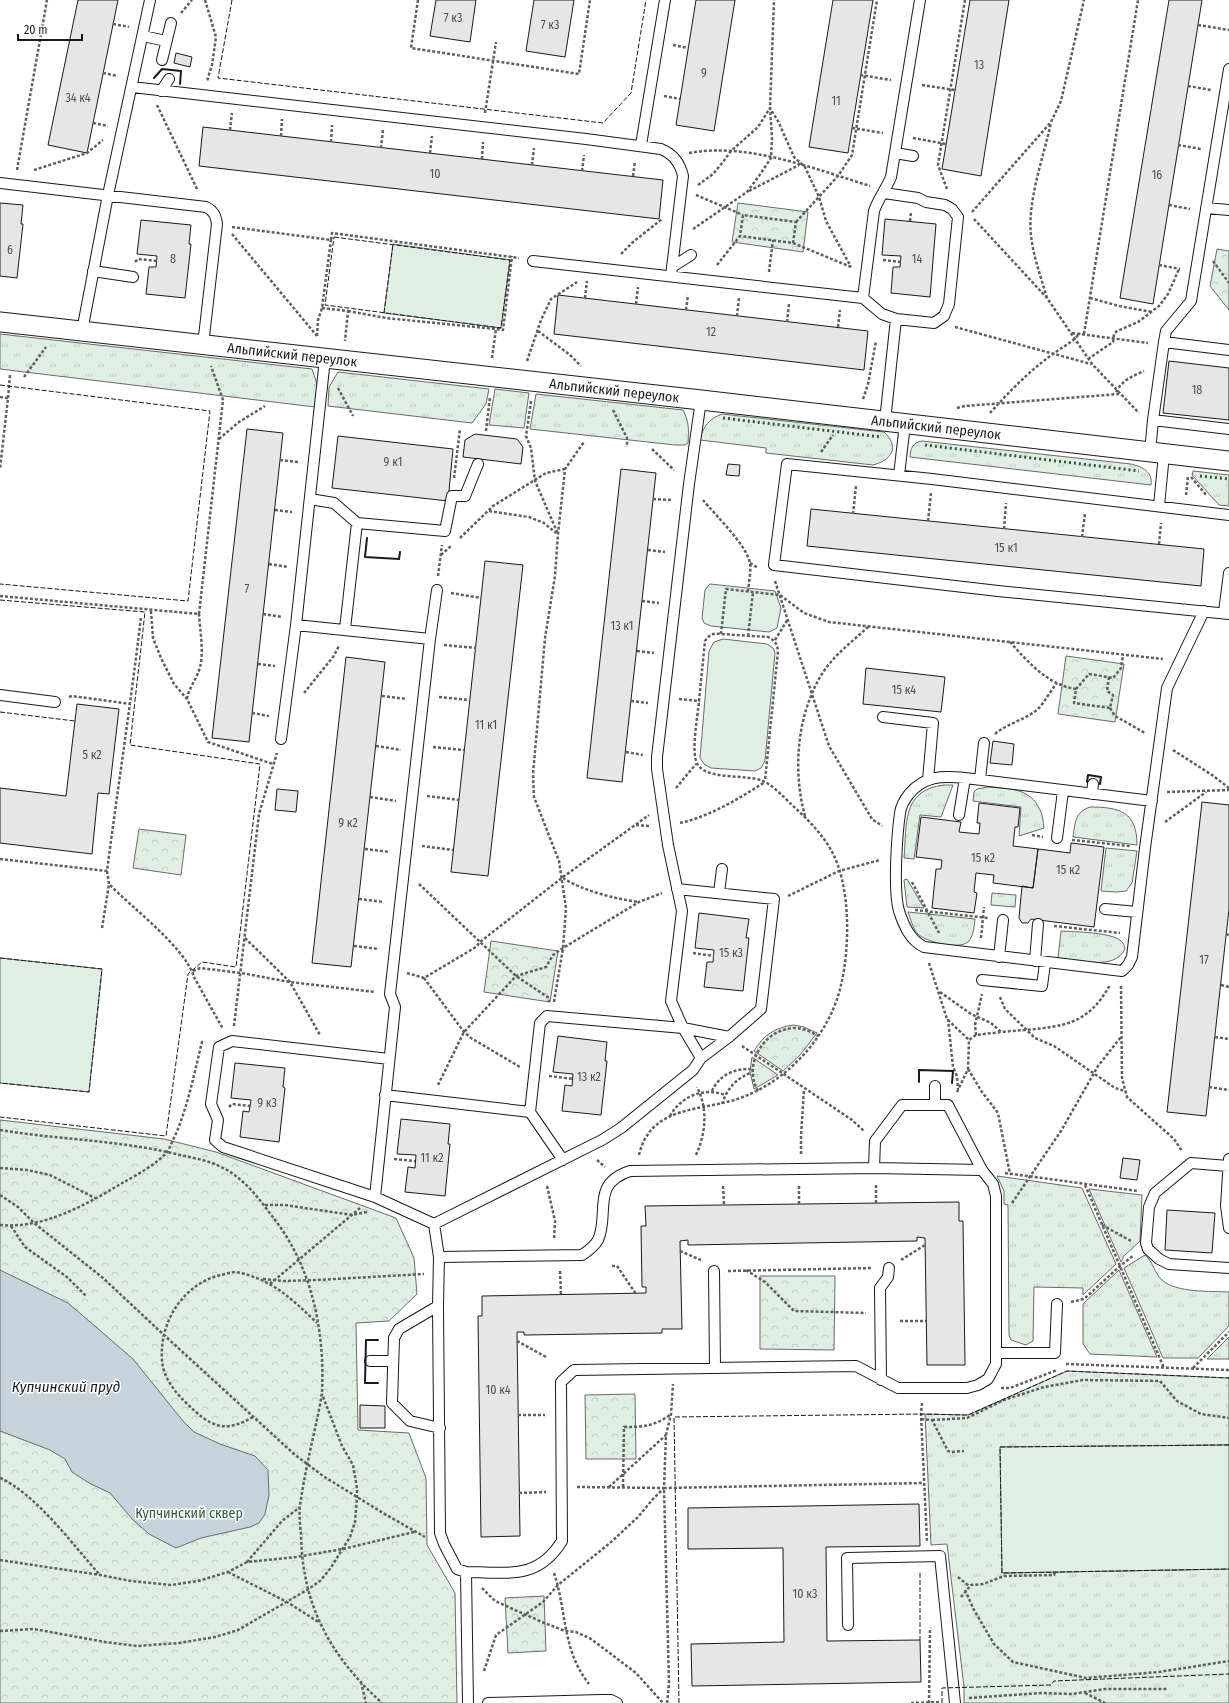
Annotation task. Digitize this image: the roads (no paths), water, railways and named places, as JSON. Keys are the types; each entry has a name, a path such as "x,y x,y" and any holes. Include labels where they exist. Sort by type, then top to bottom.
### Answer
{"street":[{"name":"Альпийский переулок","path":"0,322 82,331 206,353 323,350 701,400 1229,461"}],"lane":[{"path":"82,331 108,195 150,0"},
{"path":"641,145 665,0"},
{"path":"863,298 874,211 877,202 884,193 891,177 920,0"},
{"path":"162,60 170,23"},
{"path":"143,36 166,41"},
{"path":"1161,507 1153,420 1160,365 1166,331 1191,301 1229,69"},
{"path":"161,91 169,79"},
{"path":"132,87 641,145 660,149 673,156 681,168 682,188 672,271"},
{"path":"895,153 913,156"},
{"path":"0,183 15,180 108,195 206,207 212,210 216,216 217,224 206,353"},
{"path":"533,261 672,271 706,280 863,298 879,311 896,319 934,324 941,320 947,312 949,304 958,217 952,209 945,205 926,202 918,198 884,193"},
{"path":"1206,208 1229,210"},
{"path":"672,271 691,255"},
{"path":"93,271 133,277"},
{"path":"885,422 896,319"},
{"path":"1164,342 1229,350"},
{"path":"281,739 296,626 310,499 323,350"},
{"path":"701,400 689,484 657,757 657,769 666,827 682,911 671,1001 683,1028 701,1058"},
{"path":"1153,420 1229,429"},
{"path":"899,475 905,424"},
{"path":"310,499 334,502 357,523 445,531 452,496 465,496 478,464"},
{"path":"1225,514 899,475 787,464 774,566 998,591 1226,613 1229,573"},
{"path":"345,629 357,523"},
{"path":"375,1197 395,1007 390,994 437,590"},
{"path":"1152,797 1093,789 1063,791 980,779 940,776 918,785 909,794 900,812 897,880 899,909 903,922 912,938 924,948 1122,971 1128,965 1132,957 1167,688 1204,611"},
{"path":"296,626 345,629 430,641"},
{"path":"0,695 55,702"},
{"path":"883,718 933,723 928,780"},
{"path":"980,779 984,743"},
{"path":"959,815 965,778"},
{"path":"1057,838 1063,791"},
{"path":"719,893 722,869"},
{"path":"434,1224 602,1140 621,1128 690,1072 701,1058 729,1037 761,1009 774,899 677,889"},
{"path":"1105,909 1137,912"},
{"path":"1000,957 1003,920"},
{"path":"988,980 1042,986 1038,924"},
{"path":"563,1160 530,1112 540,1024 547,1016 683,1028 729,1037"},
{"path":"389,1059 232,1041 219,1047 211,1104 218,1120 214,1140 223,1147 375,1197 434,1224"},
{"path":"935,1086 936,1105"},
{"path":"385,1095 530,1112"},
{"path":"434,1224 439,1257 440,1533 457,1569 466,1572 525,1572 537,1567 547,1560 556,1551 562,1541 561,1382 574,1370 856,1366 898,1388 967,1388 978,1385 988,1379 996,1364 997,1353 996,1196 993,1184 982,1170 948,1105 902,1105 875,1141 875,1173"},
{"path":"1229,1228 1226,1206 1229,1162 1191,1163 1155,1193 1149,1207 1145,1246 1152,1254 1169,1264 1229,1268"},
{"path":"439,1257 582,1255 590,1250 597,1240 601,1229 602,1201 610,1183 623,1173 636,1170 802,1169 875,1173 982,1170"},
{"path":"881,1380 880,1288 888,1277 888,1268"},
{"path":"714,1271 715,1367"},
{"path":"997,1353 1055,1353 1057,1304"},
{"path":"438,1306 399,1329 394,1338 392,1404 410,1421 440,1428"},
{"path":"370,1361 393,1361"},
{"path":"848,1625 847,1558 940,1556 954,1701"},
{"path":"466,1572 468,1703"},
{"path":"488,1703 601,1700 611,1700 617,1703"}],"water":[{"name":"Купчинский пруд","path":"0,1270 68,1303 133,1359 183,1421 194,1432 220,1444 255,1456 268,1470 269,1495 265,1514 259,1523 250,1527 201,1538 176,1548 149,1534 133,1520 110,1493 89,1483 72,1472 65,1459 50,1450 0,1431"}],"park label":[{"name":"Купчинский сквер","path":"189,1513"}]}
